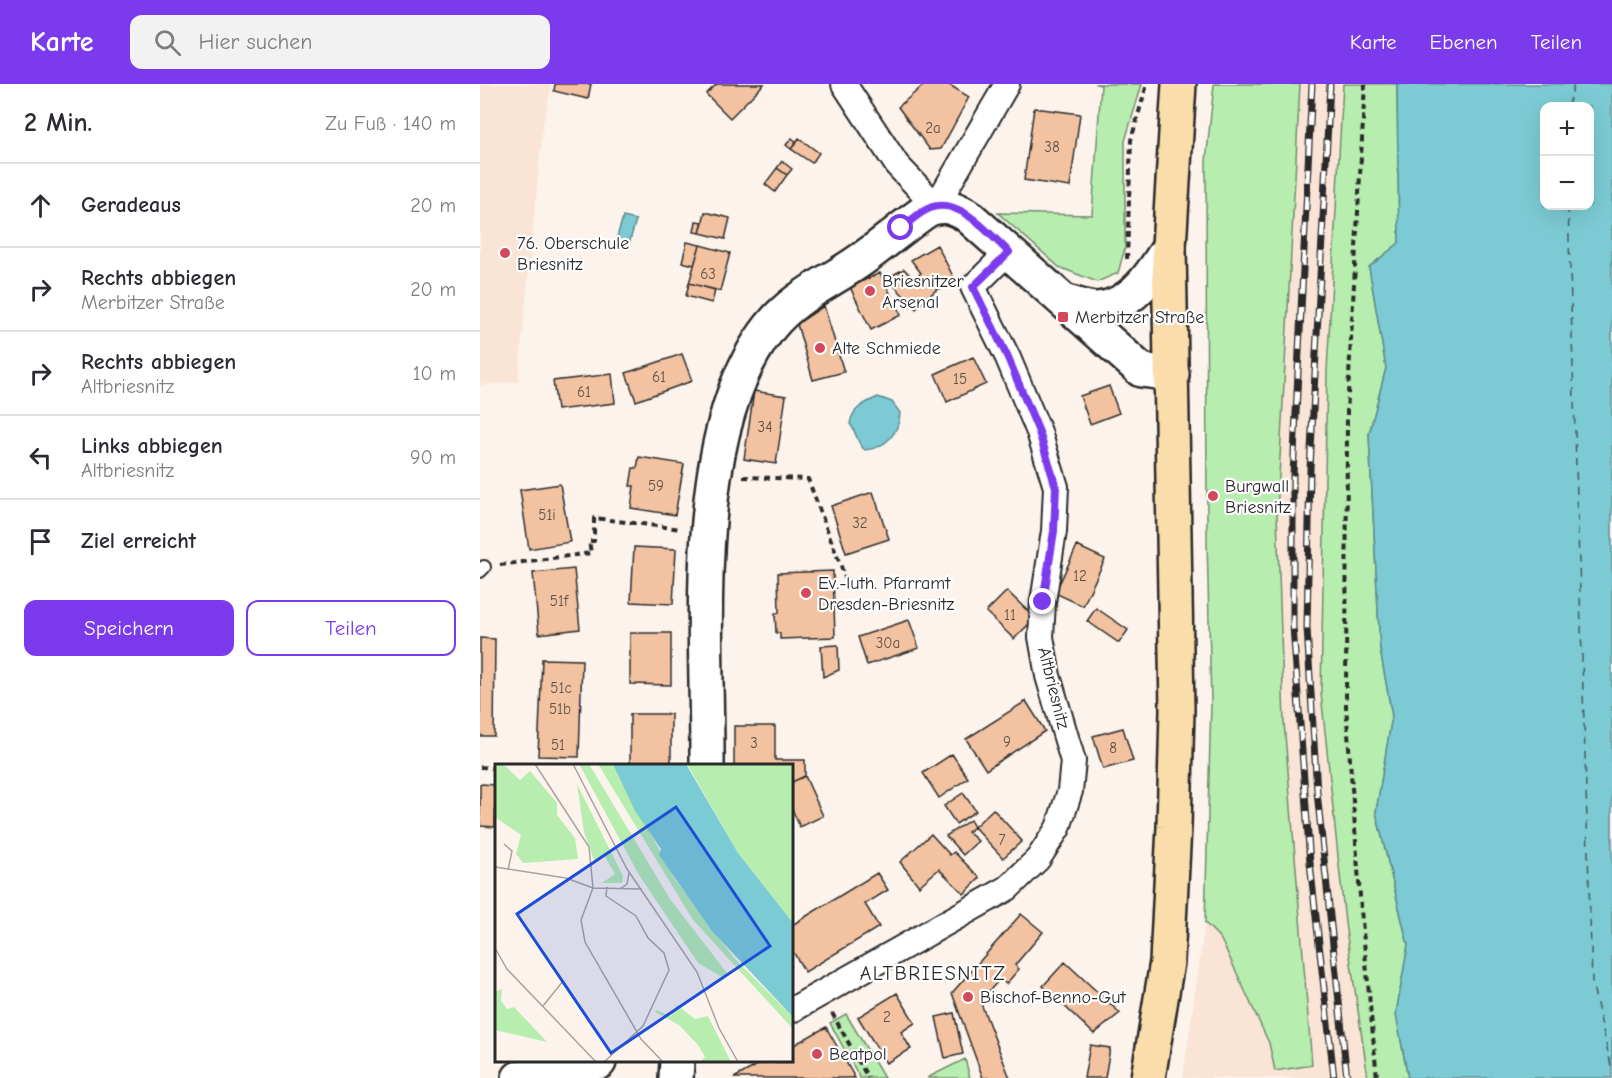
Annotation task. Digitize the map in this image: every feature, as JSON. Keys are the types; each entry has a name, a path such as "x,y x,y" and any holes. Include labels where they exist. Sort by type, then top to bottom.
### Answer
{"main road":[{"path":"1148,1078 1167,962 1174,827 1177,710 1169,247 1179,84"}],"street":[{"path":"844,84 897,165 936,206"},
{"path":"936,206 1007,84"},
{"path":"707,764 708,533 715,476 731,401 743,369 770,326 805,295 864,258 913,219 936,206 948,206 967,215 1141,370 1172,374"},
{"path":"1064,301 1096,309 1119,302 1131,295 1152,274 1169,247"},
{"name":"Altbriesnitz","path":"794,1009 1008,888 1043,851 1058,828 1070,791 1073,761 1048,676 1041,637 1056,487 1039,432 1008,358 973,287 1009,252"},
{"path":"519,1078 594,1063"},
{"path":"676,1078 677,1063"}],"path":[{"path":"1126,263 1130,237 1131,140 1147,84"},
{"path":"1365,84 1347,412 1346,706 1361,910 1377,1078"},
{"path":"1129,173 1135,173"},
{"path":"715,476 807,479 846,580"},
{"path":"482,569 591,553 589,541 594,541 594,518 708,533"},
{"path":"480,767 495,768"},
{"path":"836,1020 868,1078"}],"shaded area":[{"name":"76. Oberschule Briesnitz","path":"480,84 552,84 543,124 518,382 480,385"},
{"path":"1300,84 1343,84 1327,371 1321,693 1345,923 1368,1078 1183,1078 1205,923 1220,938 1227,952 1269,1043 1275,1071 1312,1064 1284,722 1277,514"}],"green space":[{"path":"1095,84 1142,84 1125,141 1125,248 1118,273 1097,282 1059,267 998,213 1092,215 1101,85"},
{"path":"1214,84 1300,84 1277,514 1284,722 1312,1065 1275,1071 1269,1043 1227,952 1220,938 1205,923 1211,703 1207,541 1206,162"},
{"path":"1343,84 1397,84 1399,243 1369,267 1386,368 1369,434 1380,649 1392,716 1376,812 1408,945 1396,1014 1408,1078 1368,1078 1345,923 1321,693 1327,371"},
{"path":"846,1014 884,1078 860,1078 830,1023"},
{"path":"965,1059 970,1078 927,1078"}],"water":[{"path":"1397,84 1612,84 1612,1078 1408,1078 1396,1014 1408,945 1376,812 1392,716 1380,649 1369,434 1386,368 1369,267 1399,243"},
{"path":"623,217 636,220 628,247 615,244"},
{"path":"878,397 892,402 900,413 899,420 894,433 885,443 865,450 850,424 851,418 860,407"}],"building":[{"path":"555,84 591,84 588,99 554,91"},
{"path":"717,84 764,84 730,118 706,94"},
{"path":"925,84 948,84 969,97 941,149 930,150 898,107"},
{"path":"1034,108 1080,114 1070,187 1024,180"},
{"path":"792,138 797,142 791,149 786,145"},
{"path":"799,138 819,153 812,163 791,149"},
{"path":"782,161 792,169 787,175 777,168"},
{"path":"777,168 787,175 775,192 765,184"},
{"path":"705,212 730,218 725,239 700,233"},
{"path":"696,221 703,222 700,233 694,232"},
{"path":"687,242 700,245 694,265 682,262"},
{"path":"700,245 730,253 720,291 689,283"},
{"path":"937,245 956,282 936,290 916,309 887,278 904,269 914,279 921,273 911,260"},
{"path":"880,273 901,315 871,330 850,287"},
{"path":"689,283 715,290 712,303 686,296"},
{"name":"Alte Schmiede","path":"824,306 844,372 813,380 797,324"},
{"path":"682,354 692,381 636,401 626,373"},
{"path":"973,357 986,384 947,402 935,374"},
{"path":"612,374 615,403 557,410 553,381"},
{"path":"1109,386 1119,413 1090,424 1080,396"},
{"path":"754,391 786,396 776,464 744,459"},
{"path":"639,457 684,464 675,515 631,508 634,486 630,486 633,468 637,468"},
{"path":"560,484 570,542 529,549 520,490"},
{"path":"873,492 889,539 846,553 831,506"},
{"path":"1077,546 1105,559 1083,606 1055,593"},
{"path":"634,547 676,549 673,604 631,602"},
{"path":"574,569 580,629 539,634 533,573"},
{"name":"Ev.-luth. Pfarramt Dresden-Briesnitz","path":"833,571 835,637 780,639 780,633 776,633 775,613 779,613 778,573"},
{"path":"1007,591 1035,618 1014,639 986,612"},
{"path":"1096,608 1128,630 1119,643 1087,621"},
{"path":"909,620 919,648 867,665 858,637"},
{"path":"630,633 671,633 671,685 630,684"},
{"path":"480,638 495,639 494,736 480,736"},
{"path":"838,645 839,670 823,677 821,646"},
{"path":"542,659 582,660 579,757 538,756"},
{"path":"1026,701 1045,731 986,770 966,739"},
{"path":"630,714 671,714 671,764 630,764"},
{"path":"734,726 775,726 775,760 805,760 805,776 794,781 794,764 734,764"},
{"path":"1123,728 1133,761 1103,769 1093,736"},
{"path":"952,754 968,778 939,798 923,773"},
{"path":"805,776 823,816 800,827 794,814 794,781"},
{"path":"480,784 495,785 495,827 480,826"},
{"path":"963,793 976,811 956,824 944,806"},
{"path":"993,809 1022,841 1003,858 974,827"},
{"path":"970,820 974,827 968,832 978,841 963,855 946,836"},
{"path":"931,834 950,855 954,852 980,878 964,894 939,869 919,886 900,862"},
{"path":"877,873 888,890 865,904 879,927 805,972 794,953 794,924"},
{"name":"Bischof-Benno-Gut","path":"1021,914 1043,932 1015,965 1019,969 1006,984 1000,979 980,1001 1010,1078 983,1078 952,993"},
{"path":"1065,962 1120,1013 1094,1034 1043,986"},
{"path":"897,993 915,1023 901,1032 911,1049 886,1063 858,1017"},
{"path":"954,1013 963,1054 945,1058 936,1017"},
{"name":"Beatpol","path":"826,1027 855,1078 734,1078 761,1063 794,1063 794,1045"},
{"path":"1090,1045 1110,1048 1105,1078 1084,1078"}],"ferry route":[{"path":"1569,102 1574,84"},
{"path":"1568,210 1592,982 1612,1070"}],"railway":[{"path":"1312,84 1293,475 1293,626 1310,863 1334,1078"},
{"path":"1330,84 1310,469 1307,628 1317,792 1347,1078"}],"place":[{"name":"76. Oberschule Briesnitz","path":"505,253"},
{"name":"Briesnitzer Arsenal","path":"870,291"},
{"name":"Merbitzer Straße","path":"1063,317"},
{"name":"Alte Schmiede","path":"820,348"},
{"name":"Burgwall Briesnitz","path":"1213,496"},
{"name":"Ev.-luth. Pfarramt Dresden-Briesnitz","path":"806,593"},
{"name":"Bischof-Benno-Gut","path":"968,997"},
{"name":"Beatpol","path":"817,1054"}],"district":[{"name":"ALTBRIESNITZ","path":"933,973"}],"route":[{"path":"901,228 927,210 936,206 948,206 967,215 1009,252 973,287 1008,358 1039,432 1056,487 1054,531 1043,602"}]}
